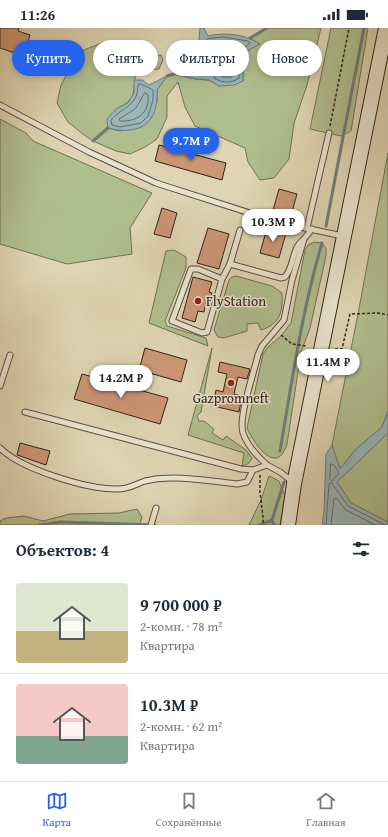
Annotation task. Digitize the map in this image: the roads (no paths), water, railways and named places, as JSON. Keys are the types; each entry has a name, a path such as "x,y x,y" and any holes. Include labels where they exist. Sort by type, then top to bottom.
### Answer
{"main road":[{"path":"288,525 294,484 386,28"}],"lane":[{"path":"0,105 89,152 156,183 281,223 344,236"},
{"path":"294,484 280,472 267,465 259,458 244,437 241,423 258,355 262,346 281,325 286,316 292,280 304,239 309,228 329,133"},
{"path":"222,279 198,269 191,269 172,321 202,333 207,332 222,279 230,264 240,230"},
{"path":"281,278 287,274 295,252 301,240 304,239"},
{"path":"230,264 292,280"},
{"path":"0,386 10,355"},
{"path":"25,412 241,469 253,470 267,465"},
{"path":"0,448 6,454 36,469 73,482 117,490 130,487 146,480 171,478 237,484 247,482 253,470"},
{"path":"151,525 156,508"}],"water":[{"path":"200,28 204,28 208,36 228,34 241,36 257,42 257,46 249,50 249,40 199,39"},
{"path":"167,76 157,90 157,102 151,119 145,125 129,130 108,128 107,119 116,109 128,103 134,93 134,80 142,80 149,85"},
{"path":"183,76 243,76 243,81 234,85 219,86 209,80"},
{"path":"388,411 388,433 337,482 351,503 388,522 388,525 322,525 324,511 326,454 332,445 340,469 355,450 382,427"}],"waterway":[{"path":"250,38 267,28"},
{"path":"326,226 364,28"},
{"path":"93,141 108,128"},
{"path":"280,451 303,320 322,243"},
{"path":"272,520 284,482"},
{"path":"260,525 272,520 274,525"},
{"path":"39,525 60,522 155,525"}],"place":[{"name":"FlyStation","path":"198,301"},
{"name":"Gazpromneft","path":"231,383"}]}
